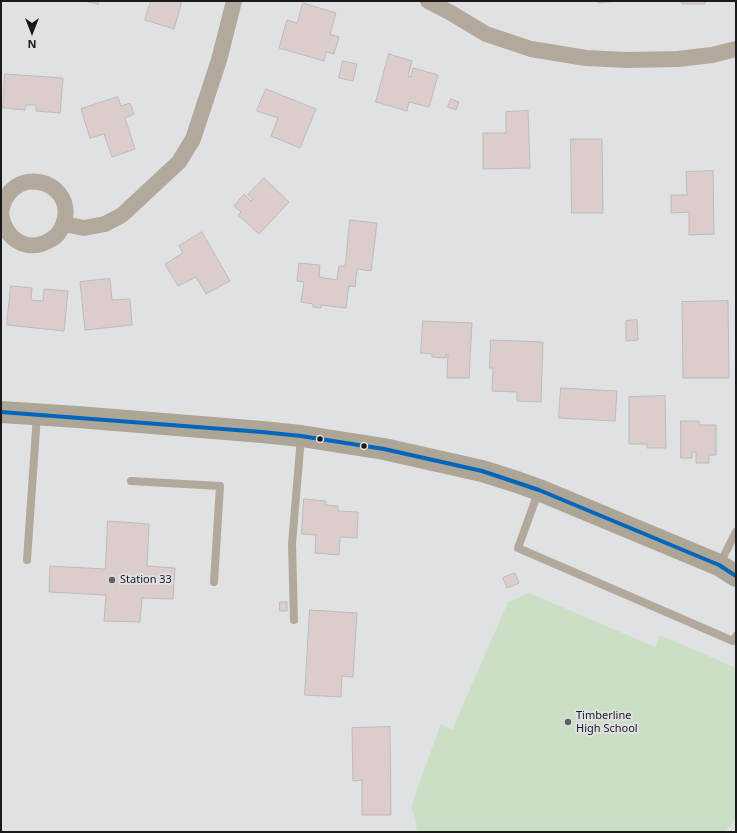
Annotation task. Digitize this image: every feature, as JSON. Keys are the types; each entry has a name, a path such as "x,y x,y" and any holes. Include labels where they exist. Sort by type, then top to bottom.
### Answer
{"street":[{"path":"64,224 84,228 105,224 122,215 179,162 193,139 219,60 234,1"},
{"path":"428,1 486,34 531,49 586,58 627,60 678,59 712,55 736,49"},
{"path":"34,181 53,187 60,195 66,214 64,224 59,233 52,240 33,246 23,244 14,239 7,232 2,223 1,213 5,198 15,187 24,182 34,181"},
{"path":"1,412 135,421 301,436 384,449 482,471 539,490 728,571"}],"lane":[{"path":"27,560 37,414"},
{"path":"294,620 292,544 301,436"},
{"path":"132,481 220,486 214,582"},
{"path":"539,490 518,548 735,639"},
{"path":"728,571 736,532"}],"green space":[{"path":"529,593 655,647 660,635 736,668 736,818 725,832 417,832 412,808 414,798 441,724 452,730 508,602"}],"building":[{"path":"85,1 99,1 98,4"},
{"path":"151,1 182,1 174,29 145,20"},
{"path":"598,1 618,1 598,3"},
{"path":"681,1 705,1 705,4 682,4"},
{"path":"303,3 336,13 330,34 339,37 334,54 326,52 324,61 279,48 287,20 297,23"},
{"path":"389,54 412,61 408,76 411,77 413,68 438,75 429,107 409,102 407,111 376,102"},
{"path":"343,61 357,64 353,81 339,78"},
{"path":"5,74 63,78 60,113 36,111 36,105 26,105 25,110 3,108"},
{"path":"266,89 316,109 300,148 271,136 278,118 257,111"},
{"path":"118,97 121,106 130,103 134,114 125,118 135,149 112,157 104,134 90,138 81,109"},
{"path":"451,99 459,102 456,110 448,107"},
{"path":"528,111 530,168 483,169 483,133 506,133 506,112"},
{"path":"571,139 602,139 603,213 572,213"},
{"path":"713,171 714,234 689,235 689,212 671,213 671,195 687,195 686,172"},
{"path":"264,178 289,202 259,234 238,215 241,212 234,206 244,194 251,201 253,199 248,195"},
{"path":"350,220 377,223 371,271 357,269 355,287 349,286 346,308 321,305 321,308 313,307 313,304 301,302 304,282 297,281 299,263 320,265 319,277 337,280 339,266 345,266"},
{"path":"202,232 230,281 206,294 196,277 178,286 165,264 183,253 179,246"},
{"path":"110,279 112,300 130,299 132,325 85,330 80,282"},
{"path":"11,286 32,288 31,300 43,301 44,289 68,291 64,331 7,325"},
{"path":"728,301 729,378 683,378 682,302"},
{"path":"637,320 638,340 626,341 626,321"},
{"path":"423,321 472,323 469,378 447,378 448,354 446,354 446,358 432,357 432,354 421,353"},
{"path":"491,340 543,342 541,402 517,401 517,392 492,391 493,368 490,368"},
{"path":"561,388 617,391 615,421 559,418"},
{"path":"665,396 666,448 647,448 647,444 629,444 629,397"},
{"path":"681,421 699,421 699,425 716,425 716,455 709,455 709,463 696,463 696,452 692,452 692,458 681,458"},
{"path":"304,499 326,501 325,505 338,506 338,511 358,512 357,538 340,537 339,555 315,553 316,535 302,534"},
{"name":"Station 33","path":"108,521 149,524 147,566 175,568 173,599 142,598 140,622 104,621 106,595 49,592 50,566 105,569"},
{"path":"515,573 519,583 507,588 503,578"},
{"path":"280,602 287,602 287,611 280,611"},
{"path":"310,610 357,613 353,677 342,676 341,697 305,695"},
{"path":"390,727 391,815 362,815 362,780 353,781 352,728"}],"transit line":[{"path":"1,412 262,432 301,436 384,449 482,471 539,490 719,565 736,576"}],"place":[{"name":"Station 33","path":"112,580"},
{"name":"Timberline High School","path":"568,722"}]}
